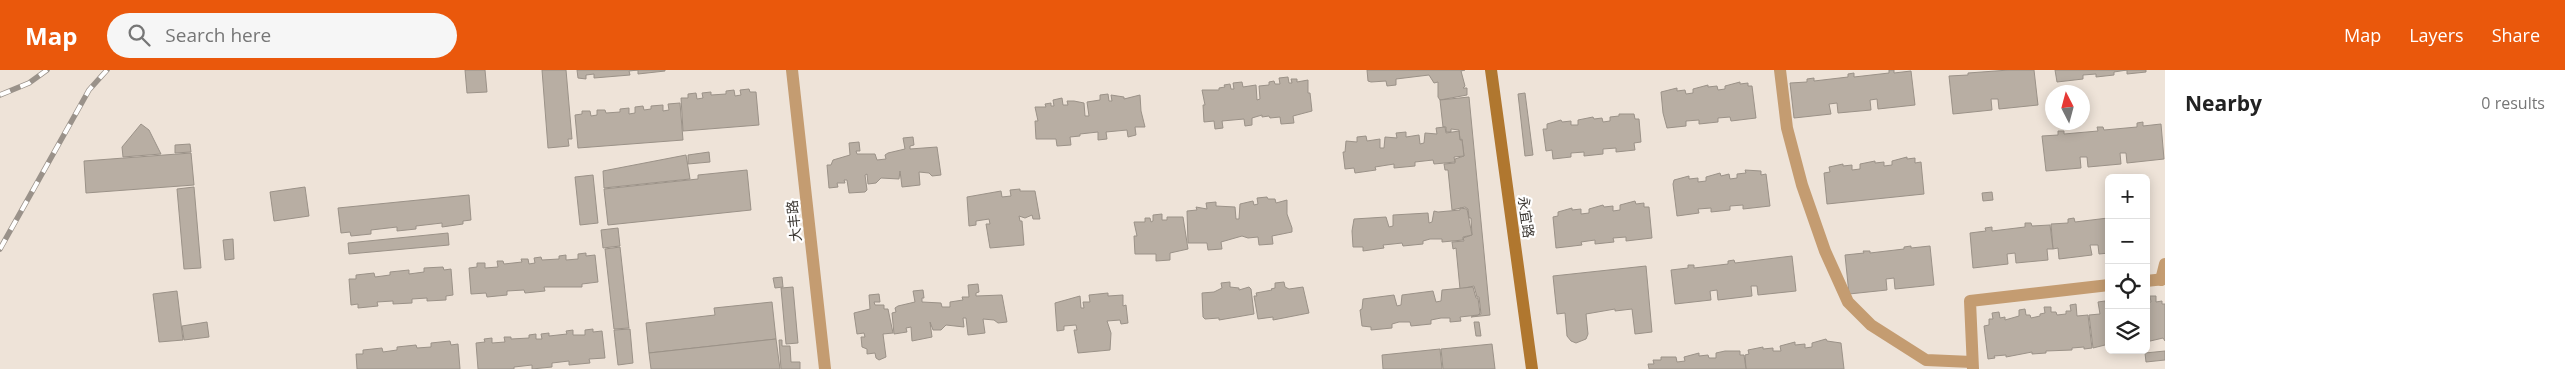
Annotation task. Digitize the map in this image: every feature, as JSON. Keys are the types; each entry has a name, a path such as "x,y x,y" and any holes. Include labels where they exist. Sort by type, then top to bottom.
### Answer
{"street":[{"name":"大丰路","path":"792,70 825,369"},
{"name":"永宜路","path":"1491,70 1532,369"},
{"path":"1780,70 1788,128 1802,185 1825,251 1848,302 1872,325 1926,360 1972,365 1970,301 2105,285"},
{"path":"2150,281 2163,279 2165,264"}],"building":[{"path":"465,70 485,70 487,92 467,93"},
{"path":"542,70 566,70 572,139 568,139 569,146 548,148"},
{"path":"577,70 638,70 629,71 630,75 594,78 594,74 586,75 586,79 578,78"},
{"path":"638,70 665,70 665,71 638,74"},
{"path":"1367,70 1465,70 1461,71 1465,86 1463,88 1467,88 1467,95 1440,100 1438,97 1438,82 1434,83 1429,75 1396,79 1396,85 1387,86 1386,81 1368,81"},
{"path":"1889,70 1894,70 1894,73 1911,71 1915,105 1878,109 1877,99 1870,100 1871,110 1838,113 1837,103 1829,104 1831,114 1794,118 1790,83 1807,82 1807,79 1814,78 1814,81 1848,77 1848,74 1854,73 1854,77 1889,73"},
{"path":"2009,70 2034,70 2038,105 1999,109 1998,99 1991,99 1992,110 1953,114 1949,76"},
{"path":"2055,70 2127,70 2114,72 2114,75 2096,77 2096,74 2083,75 2083,79 2057,82"},
{"path":"2127,70 2146,70 2146,72 2127,74"},
{"path":"1288,77 1289,83 1292,83 1291,79 1297,79 1297,82 1308,80 1308,93 1310,93 1312,111 1293,116 1294,123 1281,124 1280,117 1270,118 1269,116 1262,117 1262,115 1252,118 1252,125 1245,126 1244,119 1222,121 1223,128 1215,129 1214,121 1204,122 1203,105 1205,105 1202,90 1219,90 1219,88 1225,87 1224,85 1230,84 1231,89 1234,89 1233,83 1242,82 1243,87 1256,85 1257,100 1260,99 1259,86 1269,85 1269,82 1274,81 1275,84 1280,84 1279,78"},
{"path":"1740,82 1740,84 1748,83 1748,86 1752,86 1756,118 1731,121 1730,117 1718,118 1718,122 1699,124 1699,120 1686,121 1686,126 1667,128 1661,92 1677,88 1677,91 1685,90 1686,94 1693,93 1693,89 1708,85 1708,87 1717,86 1718,90"},
{"path":"749,89 750,92 756,92 759,125 683,131 681,98 688,98 688,94 696,93 697,99 703,98 702,93 711,92 711,95 726,94 726,91 734,90 735,96 741,95 740,90"},
{"path":"1525,93 1533,155 1525,156 1518,94"},
{"path":"1108,94 1109,101 1112,101 1111,95 1124,97 1124,99 1140,95 1145,127 1135,127 1136,135 1128,137 1127,130 1106,132 1107,139 1098,140 1098,132 1080,134 1080,136 1070,137 1071,145 1057,146 1056,139 1036,139 1035,121 1038,121 1035,107 1046,107 1045,104 1051,103 1051,106 1054,106 1053,100 1062,98 1063,105 1068,105 1067,101 1084,103 1085,116 1089,116 1087,102 1100,100 1100,95"},
{"path":"1469,97 1490,315 1471,317 1481,314 1479,297 1477,297 1474,286 1460,289 1456,248 1453,249 1452,242 1464,241 1463,238 1472,235 1471,218 1469,218 1468,209 1465,207 1452,210 1448,170 1445,170 1444,164 1455,163 1455,159 1464,156 1462,139 1460,140 1459,130 1451,129 1451,132 1446,132 1446,127 1443,127 1440,100"},
{"path":"680,103 683,140 578,148 575,115 582,114 582,111 590,111 591,116 597,115 597,110 605,110 606,113 620,112 620,109 629,108 629,114 635,113 635,107 643,106 644,110 651,109 651,106 663,105 663,111 669,110 668,104"},
{"path":"1619,114 1634,114 1635,119 1639,119 1641,142 1634,143 1635,150 1616,152 1616,148 1603,149 1603,154 1584,156 1584,152 1571,153 1571,157 1553,159 1552,150 1546,151 1543,129 1547,129 1547,124 1561,120 1562,122 1571,121 1571,125 1578,125 1578,120 1593,117 1594,119 1602,118 1603,122 1610,121 1610,117 1619,116"},
{"path":"2143,122 2143,126 2161,124 2164,159 2127,163 2126,153 2120,153 2121,164 2088,167 2087,157 2080,157 2081,168 2046,171 2042,136 2058,135 2058,131 2064,131 2064,134 2098,131 2097,127 2103,127 2104,130 2137,127 2137,123"},
{"path":"141,124 149,130 161,154 123,157 122,147"},
{"path":"1445,127 1446,133 1459,131 1460,140 1462,140 1464,156 1454,157 1455,162 1434,164 1433,160 1415,162 1415,166 1394,168 1394,164 1375,167 1376,170 1355,173 1354,168 1345,169 1343,152 1345,152 1346,141 1357,142 1357,137 1366,136 1367,141 1380,139 1380,148 1384,148 1385,137 1397,138 1396,133 1406,132 1406,137 1419,135 1420,144 1424,143 1425,133 1437,134 1436,128"},
{"path":"913,137 914,145 910,146 910,149 937,147 941,175 932,176 929,173 919,172 920,185 902,187 900,171 899,179 881,178 876,183 868,184 867,174 865,175 867,190 865,192 849,193 847,180 844,180 845,183 837,183 838,187 829,188 827,165 831,165 833,160 850,155 849,143 859,142 860,151 856,151 857,154 875,154 877,160 886,159 885,155 888,153 905,149 903,138"},
{"path":"190,144 191,152 175,153 175,145"},
{"path":"709,152 710,162 688,164 688,155"},
{"path":"191,153 194,185 86,193 84,161"},
{"path":"686,155 690,179 604,188 603,171"},
{"path":"1907,157 1907,159 1915,158 1915,163 1921,162 1924,194 1827,204 1824,173 1830,172 1829,167 1843,164 1843,166 1852,165 1852,170 1860,169 1860,164 1875,161 1875,163 1884,162 1884,166 1892,165 1892,161"},
{"path":"747,170 751,210 608,225 604,189 698,179 698,175"},
{"path":"1745,170 1761,171 1761,175 1766,174 1770,206 1743,209 1743,205 1730,206 1730,210 1711,212 1711,208 1698,209 1699,213 1677,216 1674,180 1689,176 1689,179 1698,178 1698,182 1706,181 1706,177 1720,173 1721,176 1729,174 1730,179 1737,178 1737,174 1746,173"},
{"path":"593,175 598,223 580,225 575,177"},
{"path":"194,187 201,268 184,269 177,189"},
{"path":"305,187 309,216 274,221 270,192"},
{"path":"1020,189 1020,191 1035,191 1040,219 1033,219 1032,215 1025,218 1019,216 1020,221 1022,221 1024,245 990,248 986,224 990,224 989,219 976,221 976,225 969,226 967,197 1001,191 1002,197 1011,196 1010,190"},
{"path":"1992,192 1993,200 1983,201 1982,193"},
{"path":"469,195 471,220 463,221 463,224 442,227 442,223 416,226 416,229 397,231 397,227 371,230 371,234 351,236 350,232 341,233 338,208"},
{"path":"1267,197 1268,199 1275,199 1276,203 1287,200 1287,214 1292,228 1292,232 1272,236 1273,244 1259,245 1258,237 1248,238 1242,236 1221,242 1222,249 1208,250 1207,243 1188,243 1187,211 1197,210 1196,207 1207,209 1206,203 1216,202 1216,206 1235,207 1236,219 1239,219 1240,204 1253,201 1254,205 1258,204 1257,198"},
{"path":"1635,201 1636,204 1644,203 1644,207 1649,207 1652,238 1626,241 1626,237 1613,238 1614,242 1595,244 1595,240 1581,242 1582,245 1556,248 1553,217 1558,216 1558,212 1572,208 1572,210 1581,209 1581,214 1589,213 1589,209 1603,205 1604,207 1613,206 1613,211 1620,210 1620,205"},
{"path":"1460,208 1467,209 1472,235 1463,237 1463,240 1442,242 1442,239 1430,239 1423,241 1423,244 1403,246 1402,243 1383,245 1384,248 1363,251 1363,247 1353,247 1352,231 1354,219 1386,217 1389,227 1393,226 1393,215 1428,213 1429,223 1432,222 1434,211 1460,210"},
{"path":"1162,214 1162,220 1167,220 1167,217 1183,217 1188,249 1170,253 1170,260 1156,261 1156,254 1135,254 1134,236 1137,236 1134,222 1145,222 1145,218 1150,218 1151,222 1153,221 1153,215"},
{"path":"2074,218 2075,222 2105,218 2105,253 2099,254 2098,245 2090,245 2092,255 2059,259 2058,248 2053,249 2051,224 2068,223 2068,219"},
{"path":"2025,223 2031,223 2032,226 2050,225 2053,249 2047,249 2048,260 2016,263 2015,253 2007,254 2008,264 1973,268 1970,233 1986,231 1985,228 1992,227 1992,231 2025,227"},
{"path":"618,228 620,246 603,248 601,230"},
{"path":"448,233 449,245 349,254 348,243"},
{"path":"233,239 234,259 225,260 223,240"},
{"path":"1911,246 1911,248 1930,246 1934,285 1895,289 1894,278 1886,279 1887,290 1849,294 1845,255 1864,253 1863,251 1870,251 1870,253 1904,249 1904,247"},
{"path":"620,247 629,328 614,329 605,249"},
{"path":"586,253 586,256 595,255 598,282 582,284 582,287 544,287 545,291 525,293 524,290 507,291 507,295 487,297 486,293 471,294 469,268 477,267 477,263 485,263 485,268 498,267 497,261 503,261 504,264 522,262 521,259 528,259 529,264 535,263 534,258 541,257 542,260 559,259 559,256 566,255 566,260 578,259 578,254"},
{"path":"1792,256 1796,291 1758,295 1757,286 1751,286 1752,296 1718,300 1717,290 1710,291 1711,300 1675,304 1671,270 1688,268 1688,265 1694,265 1694,268 1728,264 1728,261 1734,260 1735,263"},
{"path":"1646,266 1652,332 1635,334 1632,309 1615,311 1615,309 1586,314 1588,334 1586,339 1576,343 1571,341 1567,336 1565,313 1557,314 1553,276"},
{"path":"443,267 444,270 451,269 453,295 446,296 446,300 427,301 427,298 412,299 412,303 393,304 393,301 377,302 378,306 358,308 358,304 351,305 349,279 356,279 356,275 374,273 375,277 390,275 390,272 409,270 409,274 424,272 424,268"},
{"path":"782,277 783,287 775,288 773,278"},
{"path":"1230,282 1230,287 1239,288 1239,290 1249,287 1251,289 1254,314 1219,320 1219,318 1205,319 1203,317 1202,293 1214,292 1222,288 1221,283"},
{"path":"1284,282 1285,287 1289,289 1303,287 1309,313 1273,320 1273,317 1258,319 1254,296 1257,296 1256,293 1272,290 1275,288 1275,283"},
{"path":"978,284 979,292 976,293 976,296 1002,295 1007,322 998,323 994,320 983,319 985,333 968,335 966,318 963,318 964,327 946,325 941,330 933,330 930,322 932,337 912,341 911,327 906,328 907,332 894,334 892,313 896,312 895,308 898,306 915,302 913,291 923,290 924,298 922,298 922,302 941,303 942,307 950,307 950,302 963,300 962,297 969,297 968,285"},
{"path":"793,287 798,343 786,344 781,288"},
{"path":"1473,287 1476,298 1478,298 1480,313 1478,315 1460,317 1461,321 1450,322 1450,318 1441,318 1431,320 1431,324 1411,326 1410,322 1399,322 1392,324 1392,328 1371,330 1371,327 1362,326 1360,310 1362,309 1363,299 1394,295 1397,306 1401,305 1402,295 1433,291 1436,302 1441,301 1442,290"},
{"path":"177,291 183,340 159,342 153,294"},
{"path":"1108,293 1108,296 1123,295 1123,306 1126,305 1128,323 1121,324 1120,320 1107,321 1111,333 1110,350 1078,353 1074,330 1077,330 1076,325 1064,326 1064,330 1057,331 1055,303 1080,296 1081,308 1084,308 1083,302 1090,302 1089,295"},
{"path":"879,294 880,302 874,302 875,305 884,305 884,309 888,309 893,333 883,334 886,357 879,360 876,358 875,353 867,354 867,349 862,347 861,337 865,337 864,333 857,334 854,313 870,309 869,295"},
{"path":"2150,296 2156,296 2156,302 2162,301 2162,304 2165,304 2165,341 2163,338 2150,341"},
{"path":"2105,301 2105,345 2093,348 2089,315 2100,314 2098,302"},
{"path":"772,302 776,339 649,353 646,323 715,315 714,308"},
{"path":"2076,304 2077,316 2088,315 2092,348 2072,348 2072,350 2046,351 2046,353 2032,354 2032,352 2006,357 2006,355 1994,356 1995,358 1988,359 1984,326 1989,325 1989,319 1993,319 1992,313 1999,312 2000,318 2005,317 2005,320 2019,316 2019,310 2025,309 2026,315 2030,315 2031,318 2045,313 2044,307 2051,307 2051,312 2056,312 2057,315 2066,314 2066,311 2071,311 2070,305"},
{"path":"207,322 209,337 184,340 182,326"},
{"path":"1474,322 1479,322 1481,336 1476,336"},
{"path":"593,329 593,332 602,331 605,358 589,359 590,363 569,365 569,361 552,363 552,367 532,369 532,365 514,367 514,369 478,369 476,343 485,342 484,339 492,338 492,343 505,342 504,337 511,337 511,339 529,338 529,335 536,334 536,339 542,339 541,334 549,333 549,336 567,334 566,331 573,330 573,335 585,335 585,330"},
{"path":"630,329 633,363 618,365 614,330"},
{"path":"776,339 780,369 651,369 649,353"},
{"path":"1826,339 1827,341 1841,343 1844,369 1746,369 1745,355 1749,354 1748,350 1763,347 1763,349 1773,348 1773,351 1781,351 1780,346 1795,342 1795,345 1805,344 1805,348 1812,347 1812,343"},
{"path":"779,340 782,340 782,346 790,346 791,362 800,362 800,369 781,369"},
{"path":"450,341 451,345 458,344 460,369 357,369 356,354 363,354 363,350 382,348 383,352 397,350 397,347 416,345 417,348 431,347 431,343"},
{"path":"1492,344 1495,369 1443,369 1441,349"},
{"path":"1440,349 1442,369 1383,369 1382,355"},
{"path":"1740,351 1740,355 1744,355 1746,369 1649,369 1648,364 1654,364 1653,360 1661,360 1661,357 1676,357 1677,362 1685,361 1684,357 1699,353 1699,356 1708,355 1709,358 1716,358 1716,353"},
{"path":"2165,351 2165,360 2146,362 2145,354"}],"railway":[{"path":"0,95 29,83 47,70"},
{"path":"0,249 89,90 107,70"}]}
